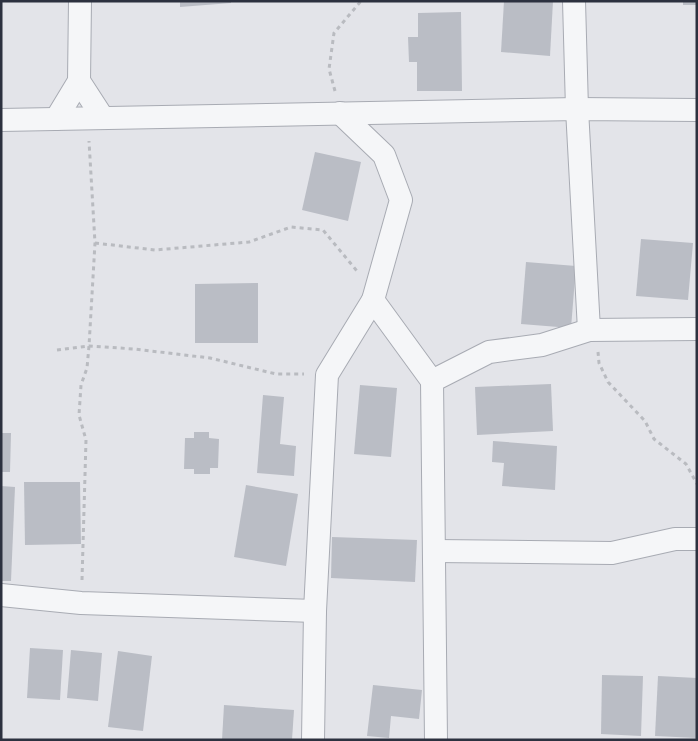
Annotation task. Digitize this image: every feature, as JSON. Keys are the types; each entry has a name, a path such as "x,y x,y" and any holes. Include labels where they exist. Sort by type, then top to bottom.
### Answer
{"street":[{"path":"80,1 79,81 96,118"},
{"path":"574,1 577,109 593,330"},
{"path":"56,119 79,81"},
{"path":"1,120 577,109 697,110"},
{"path":"313,740 315,610 327,375 374,296 401,200 384,155 340,113"},
{"path":"374,296 432,381 436,740"},
{"path":"432,381 489,352 542,346 593,330 697,329"},
{"path":"435,550 612,553 675,540 697,538"},
{"path":"1,595 81,603 315,610"}],"path":[{"path":"340,113 329,69 334,33 361,1"},
{"path":"81,603 86,440 79,415 81,385 87,368 95,243 96,118"},
{"path":"95,243 155,250 249,242 291,227 323,230 374,296"},
{"path":"593,330 599,363 608,382 645,421 654,439 686,464 697,484"},
{"path":"57,350 89,346 134,349 210,358 276,374 327,375"}],"building":[{"path":"180,1 231,1 231,3 180,7"},
{"path":"504,1 553,1 550,56 501,52"},
{"path":"683,1 697,1 697,5 683,5"},
{"path":"461,12 462,91 417,91 417,62 409,62 408,37 418,37 418,13"},
{"path":"315,152 361,162 348,221 302,210"},
{"path":"641,239 693,243 688,300 636,296"},
{"path":"526,262 576,266 571,328 521,324"},
{"path":"258,283 258,343 195,343 195,284"},
{"path":"551,384 553,431 477,435 475,387"},
{"path":"360,385 397,388 391,457 354,454"},
{"path":"263,395 284,397 280,444 296,446 294,476 257,473"},
{"path":"194,432 209,432 209,438 219,439 218,468 210,468 210,474 194,474 194,469 184,469 185,438 194,438"},
{"path":"1,433 11,433 10,472 1,472"},
{"path":"493,441 557,446 555,490 502,486 504,463 492,462"},
{"path":"24,482 80,482 81,544 25,545"},
{"path":"246,485 298,494 286,566 234,557"},
{"path":"1,486 15,487 11,581 1,581"},
{"path":"332,537 417,540 415,582 331,578"},
{"path":"30,648 63,650 60,700 27,698"},
{"path":"71,650 102,653 98,701 67,698"},
{"path":"118,651 152,656 143,731 108,727"},
{"path":"602,675 643,676 641,736 601,734"},
{"path":"658,676 697,678 697,738 655,736"},
{"path":"373,685 422,690 419,719 391,716 389,738 367,736"},
{"path":"224,705 294,710 292,740 222,740"}]}
